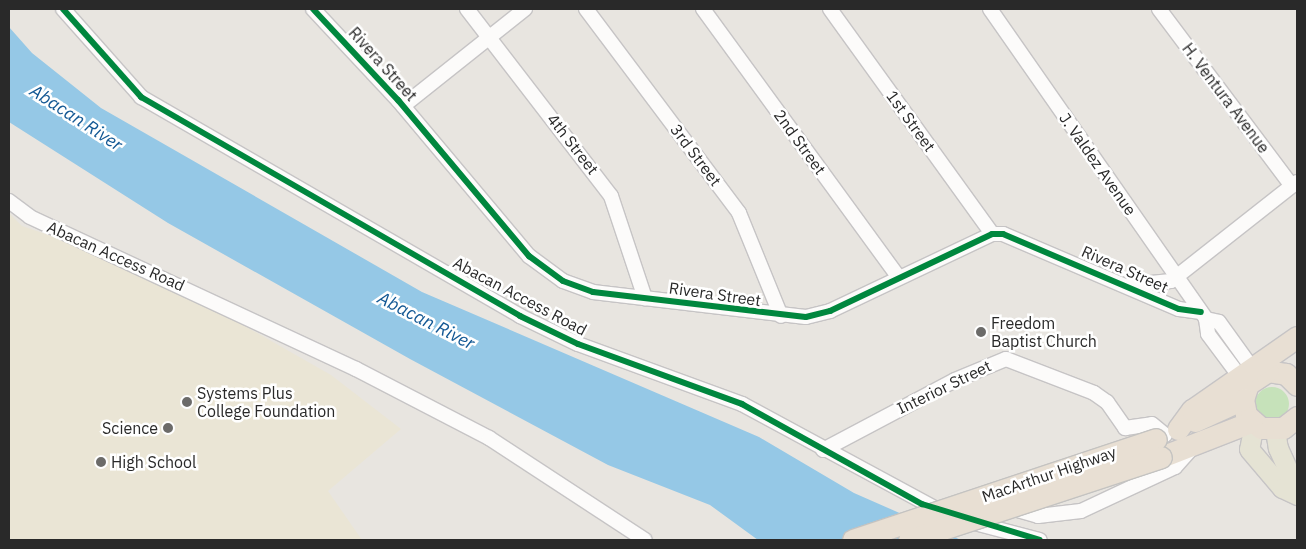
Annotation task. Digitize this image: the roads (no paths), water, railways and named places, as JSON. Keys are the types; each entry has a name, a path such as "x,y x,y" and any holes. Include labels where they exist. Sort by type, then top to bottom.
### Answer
{"highway":[{"path":"1290,424 1253,423 1243,399 1253,372 1297,337"},
{"path":"1165,440 1192,410 1253,372 1297,349"},
{"path":"1253,372 1286,374 1297,385"},
{"name":"MacArthur Highway","path":"908,540 1165,440 1243,399"},
{"name":"MacArthur Highway","path":"853,540 1165,440 1197,443 1253,423"}],"main road":[{"path":"1253,423 1249,449 1282,488 1297,495"},
{"path":"1290,424 1278,448 1297,490"}],"street":[{"name":"Abacan Access Road","path":"63,9 141,97 520,316 578,344 724,396 922,504 983,526 1040,540"},
{"name":"Rivera Street","path":"314,9 403,106 530,256 563,281 593,292 780,316 806,317 830,311 898,276 992,234 1025,240 1130,285 1179,309 1204,316"},
{"name":"4th Street","path":"467,9 489,35 611,196 645,298"},
{"path":"403,106 489,35 525,9"},
{"name":"3rd Street","path":"586,9 739,213 780,316"},
{"name":"2nd Street","path":"703,9 898,276"},
{"name":"1st Street","path":"830,9 992,234"},
{"name":"J. Valdez Avenue","path":"990,9 1204,316 1219,322 1253,372"},
{"name":"H. Ventura Avenue","path":"1159,9 1295,184"},
{"path":"1177,277 1295,184"},
{"name":"Abacan Access Road","path":"9,200 30,217 356,369 489,438 645,540"},
{"name":"Rivera Street","path":"1130,285 1162,284 1177,277"},
{"name":"Interior Street","path":"824,450 948,383 1006,359 1094,393 1107,402 1125,428 1152,424 1165,440"},
{"path":"922,504 998,506 1038,516 1081,511 1175,467 1197,443"},
{"path":"983,526 988,512 998,506"},
{"path":"620,524 627,540"}],"water":[{"name":"Abacan River","path":"9,27 32,53 101,108 422,292 759,437 854,493 961,540 758,540 710,505 608,465 410,359 168,223 9,122"}],"place":[{"name":"Freedom Baptist Church","path":"981,332"},
{"name":"Systems Plus College Foundation","path":"187,402"},
{"name":"Science","path":"168,428"},
{"name":"High School","path":"101,462"}]}
